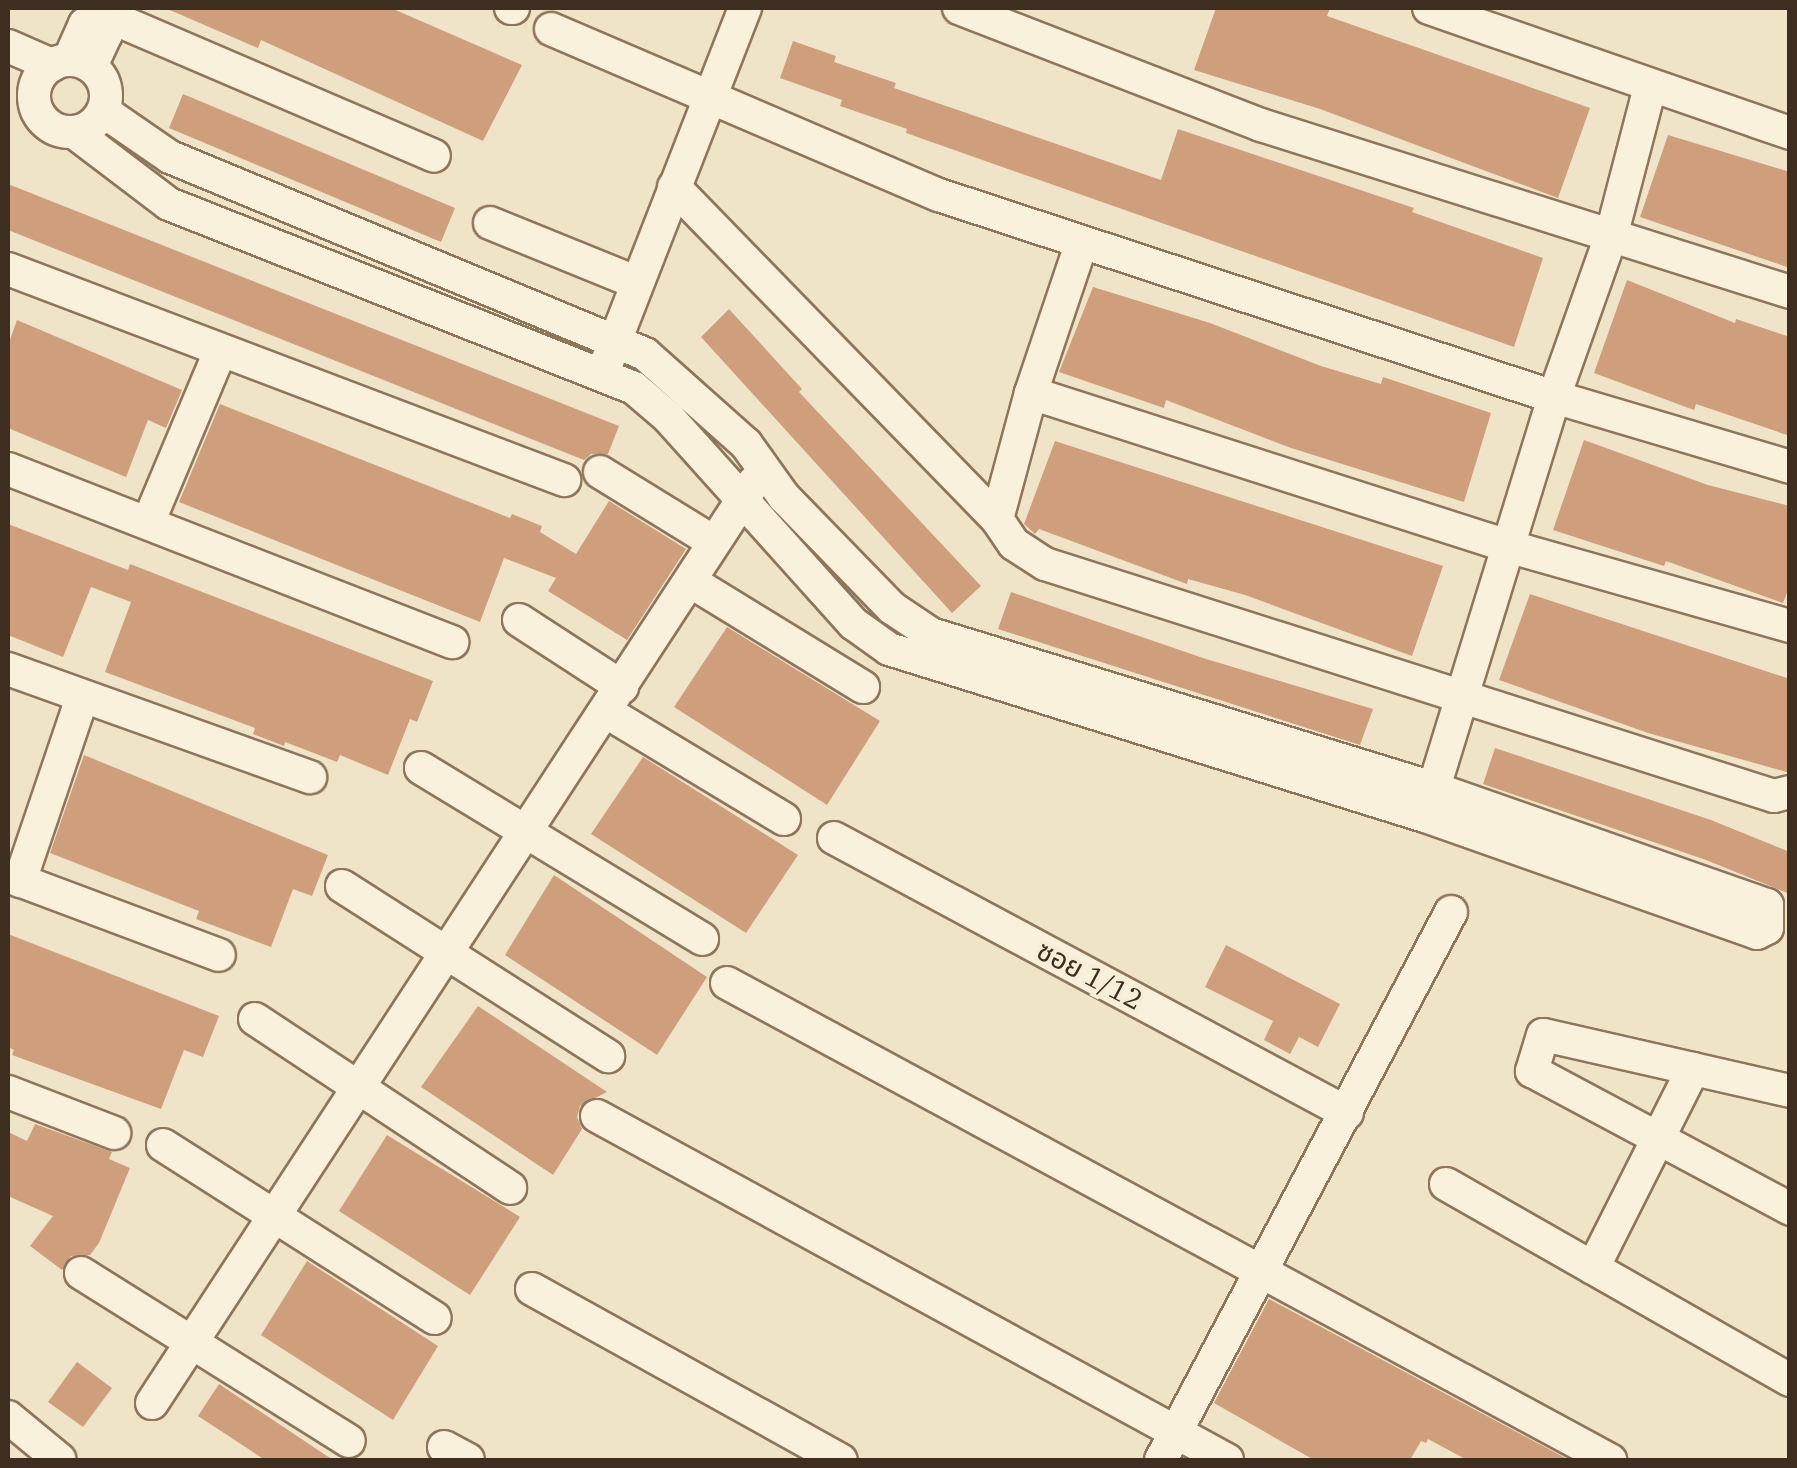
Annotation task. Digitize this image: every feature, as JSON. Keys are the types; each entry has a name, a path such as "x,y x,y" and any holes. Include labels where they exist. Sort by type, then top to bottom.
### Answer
{"street":[{"path":"602,376 635,282 745,8"},
{"path":"959,8 1261,125 1790,292"},
{"path":"1429,8 1790,132"},
{"path":"8,46 71,63 105,86 103,111 96,122 74,132 61,131 41,118 21,88 40,75 71,63 85,24 102,10 434,156"},
{"path":"551,29 939,195 1554,397 1790,467"},
{"path":"1429,802 1554,397 1612,233 1650,87"},
{"path":"74,132 169,204 634,388 668,417 854,624 889,649 1429,802 1768,905 1767,928 1757,933 1429,802 931,634 892,608 784,497 746,444 645,354 170,157 103,111"},
{"path":"674,188 997,520 1014,544 1045,564 1774,796 1790,792"},
{"path":"490,224 635,282"},
{"path":"997,520 1031,393 1082,244"},
{"path":"8,269 564,480"},
{"path":"148,523 220,352"},
{"path":"1031,393 1507,546 1790,626"},
{"path":"8,469 452,642"},
{"path":"152,1403 614,699 712,541 764,470"},
{"path":"600,472 712,541"},
{"path":"690,581 863,687"},
{"path":"519,620 614,699 784,819"},
{"path":"8,669 310,777"},
{"path":"82,698 14,878 218,955"},
{"path":"421,768 702,939"},
{"name":"ซอย 1/12","path":"834,838 1347,1112"},
{"path":"342,886 608,1056"},
{"path":"1168,1447 1451,912"},
{"path":"727,983 1610,1460"},
{"path":"255,1019 510,1188"},
{"path":"1790,1091 1543,1035 1532,1070 1790,1209"},
{"path":"1593,1268 1693,1070"},
{"path":"8,1092 114,1133"},
{"path":"597,1116 1168,1447 1227,1460"},
{"path":"163,1145 435,1318"},
{"path":"1446,1184 1790,1380"},
{"path":"82,1273 349,1440"},
{"path":"532,1289 842,1460"},
{"path":"11,1427 60,1460"}],"building":[{"path":"165,8 391,8 522,65 483,141 261,40 258,48"},
{"path":"1216,8 1330,8 1327,16 1590,108 1558,198 1320,109 1194,70"},
{"path":"793,41 836,56 834,62 896,83 894,88 1161,180 1178,129 1414,208 1412,212 1543,258 1514,347 906,133 907,129 840,106 842,100 780,78"},
{"path":"183,94 455,208 441,242 169,128"},
{"path":"1668,135 1790,172 1790,268 1640,217"},
{"path":"8,184 619,426 608,454 591,454 584,460 8,230"},
{"path":"1627,280 1735,323 1736,319 1790,337 1790,436 1696,404 1694,410 1594,373"},
{"path":"1093,287 1210,323 1321,366 1381,384 1383,377 1491,413 1464,502 1291,448 1166,400 1164,408 1059,372"},
{"path":"729,309 802,389 799,392 981,586 952,613 701,337"},
{"path":"17,320 182,390 166,428 148,420 126,477 8,428 8,345"},
{"path":"220,404 510,518 512,514 542,526 540,532 576,554 609,501 686,549 627,640 548,591 556,578 504,558 480,622 179,502"},
{"path":"1584,440 1708,485 1790,506 1790,585 1783,603 1666,561 1664,566 1553,530"},
{"path":"1055,441 1443,566 1412,656 1245,595 1188,579 1187,584 1039,529 1035,534 1024,524"},
{"path":"8,524 128,570 130,564 433,681 417,722 410,719 388,775 340,755 337,762 285,742 284,746 253,734 255,728 105,672 131,602 91,587 63,657 8,635"},
{"path":"1011,592 1203,658 1373,709 1360,745 998,629"},
{"path":"1530,594 1790,679 1790,773 1648,733 1499,680"},
{"path":"727,627 880,721 827,805 674,707"},
{"path":"1495,748 1711,820 1790,852 1790,894 1706,860 1483,784"},
{"path":"84,755 328,855 312,896 293,889 271,947 196,919 199,911 50,853"},
{"path":"643,757 798,855 746,933 591,834"},
{"path":"554,875 707,977 657,1055 505,955"},
{"path":"8,934 219,1016 203,1057 184,1050 161,1109 12,1055 14,1050 8,1047"},
{"path":"1226,945 1340,1004 1318,1047 1299,1037 1290,1054 1264,1040 1273,1021 1205,987"},
{"path":"478,1006 607,1092 580,1106 577,1117 582,1129 553,1175 421,1087"},
{"path":"35,1124 112,1152 109,1159 130,1168 99,1243 90,1255 71,1256 62,1270 30,1246 53,1216 8,1196 8,1132 27,1141"},
{"path":"387,1135 520,1217 470,1295 339,1211"},
{"path":"307,1261 438,1346 393,1420 261,1335"},
{"path":"1269,1299 1569,1460 1467,1460 1428,1439 1426,1443 1421,1441 1410,1460 1314,1460 1214,1403"},
{"path":"77,1362 112,1388 83,1427 48,1402"},
{"path":"219,1384 333,1460 265,1460 198,1416"}]}
